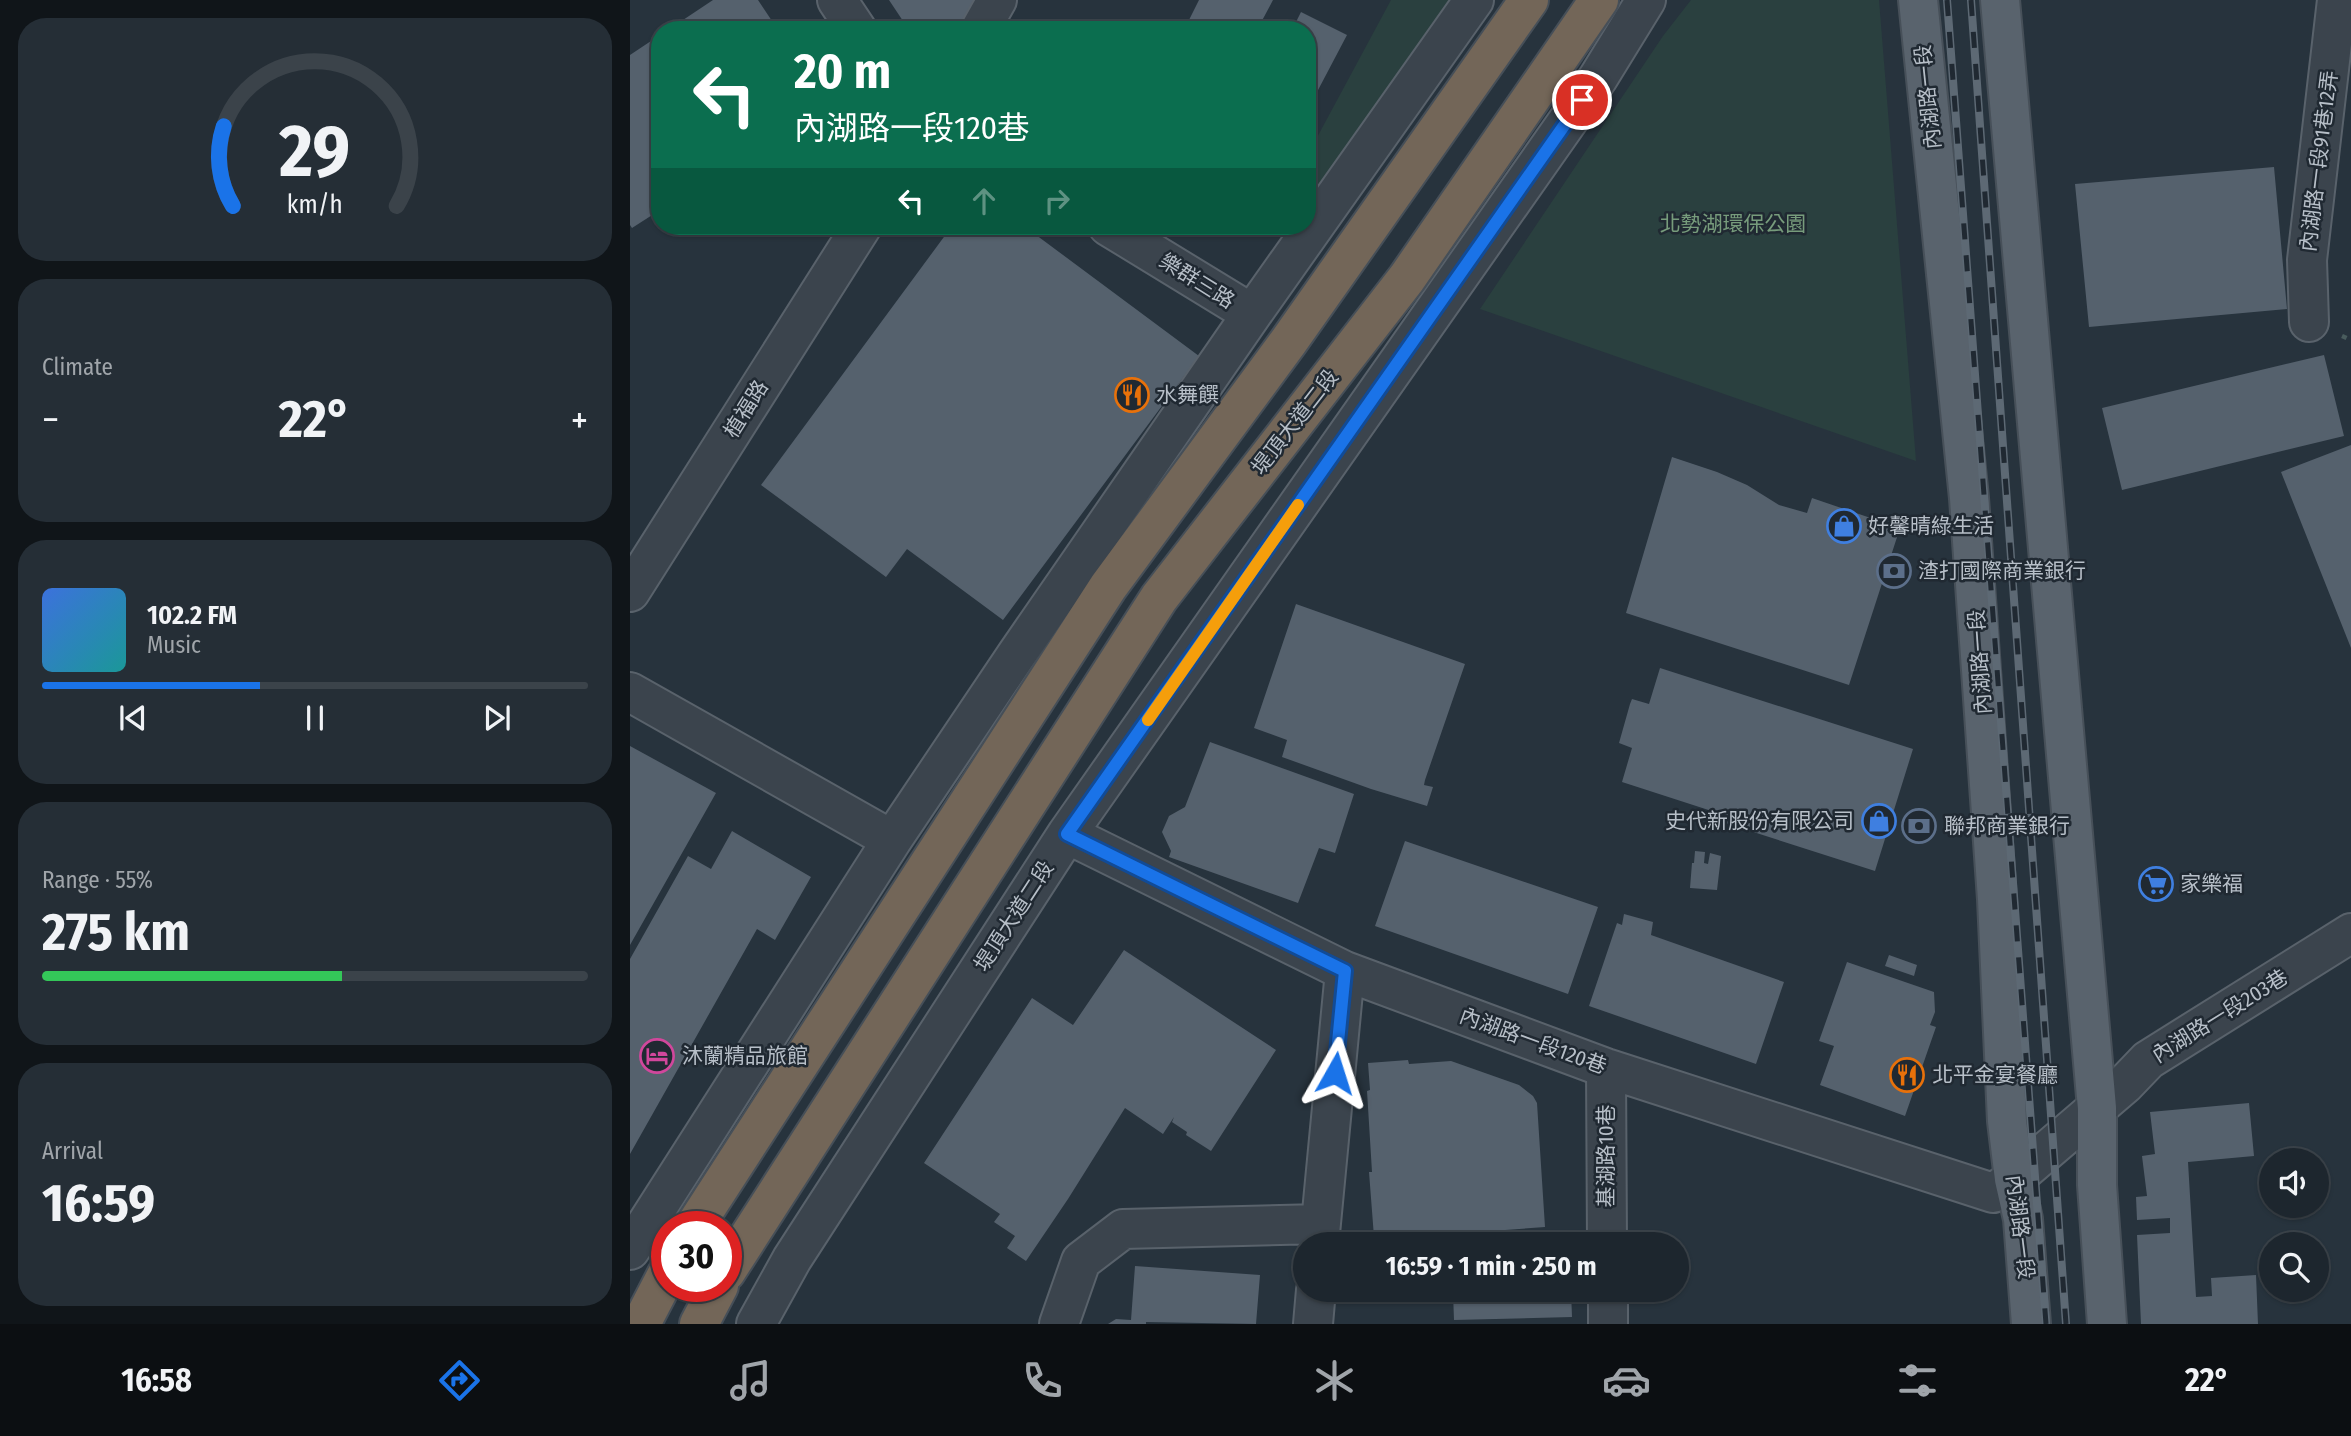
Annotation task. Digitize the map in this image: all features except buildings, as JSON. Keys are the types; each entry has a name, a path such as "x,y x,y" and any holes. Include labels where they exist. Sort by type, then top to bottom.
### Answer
{"highway":[{"path":"704,1211 1108,587 1289,341 1529,0"},
{"name":"堤頂大道二段","path":"742,1247 1158,598 1407,278 1599,0"},
{"path":"641,1324 652,1302"},
{"path":"699,1324 711,1302"}],"main road":[{"name":"內湖路一段","path":"1918,0 1969,498 1997,899 2007,1121 2014,1179 2023,1219 2031,1324"},
{"path":"2000,0 2097,1108 2097,1185 2107,1324"}],"street":[{"path":"837,0 852,21"},
{"path":"985,21 997,0"},
{"path":"1316,223 1474,0"},
{"name":"堤頂大道二段","path":"756,1324 792,1259 1067,834 1598,78 1646,0"},
{"path":"1598,78 1657,0"},
{"name":"內湖路一段91巷12弄","path":"2309,322 2307,260 2337,0"},
{"name":"植福路","path":"630,592 856,235"},
{"name":"樂群三路","path":"1123,235 1252,314"},
{"path":"630,1250 892,840 1017,654 1308,235"},
{"path":"630,692 892,840"},
{"name":"內湖路一段120巷","path":"1067,834 1345,971 1606,1068 1993,1193 2014,1179"},
{"name":"內湖路一段203巷","path":"2014,1179 2125,1084 2148,1060 2351,933"},
{"path":"1320,1232 1345,971"},
{"name":"基湖路10巷","path":"1606,1068 1607,1232"},
{"path":"1059,1324 1081,1261 1123,1229 1293,1233"},
{"path":"1313,1324 1315,1302"},
{"path":"1608,1302 1608,1324"}],"green space":[{"path":"1391,0 1455,0 1316,197 1316,139"},
{"name":"北勢湖環保公園","path":"1691,0 1879,0 1916,461 1480,309 1663,36"}],"railway":[{"path":"1947,0 2046,1324"},
{"path":"1971,0 2066,1324"}],"slow traffic":[{"path":"1148,720 1298,505"}],"place":[{"name":"水舞饌","path":"1132,395"},
{"name":"好馨晴綠生活","path":"1844,526"},
{"name":"渣打國際商業銀行","path":"1894,571"},
{"name":"史代新股份有限公司","path":"1879,821"},
{"name":"聯邦商業銀行","path":"1919,826"},
{"name":"家樂福","path":"2156,884"},
{"name":"沐蘭精品旅館","path":"657,1056"},
{"name":"北平金宴餐廳","path":"1907,1075"}],"route":[{"path":"1335,1073 1345,971 1067,834 1582,100"}]}
